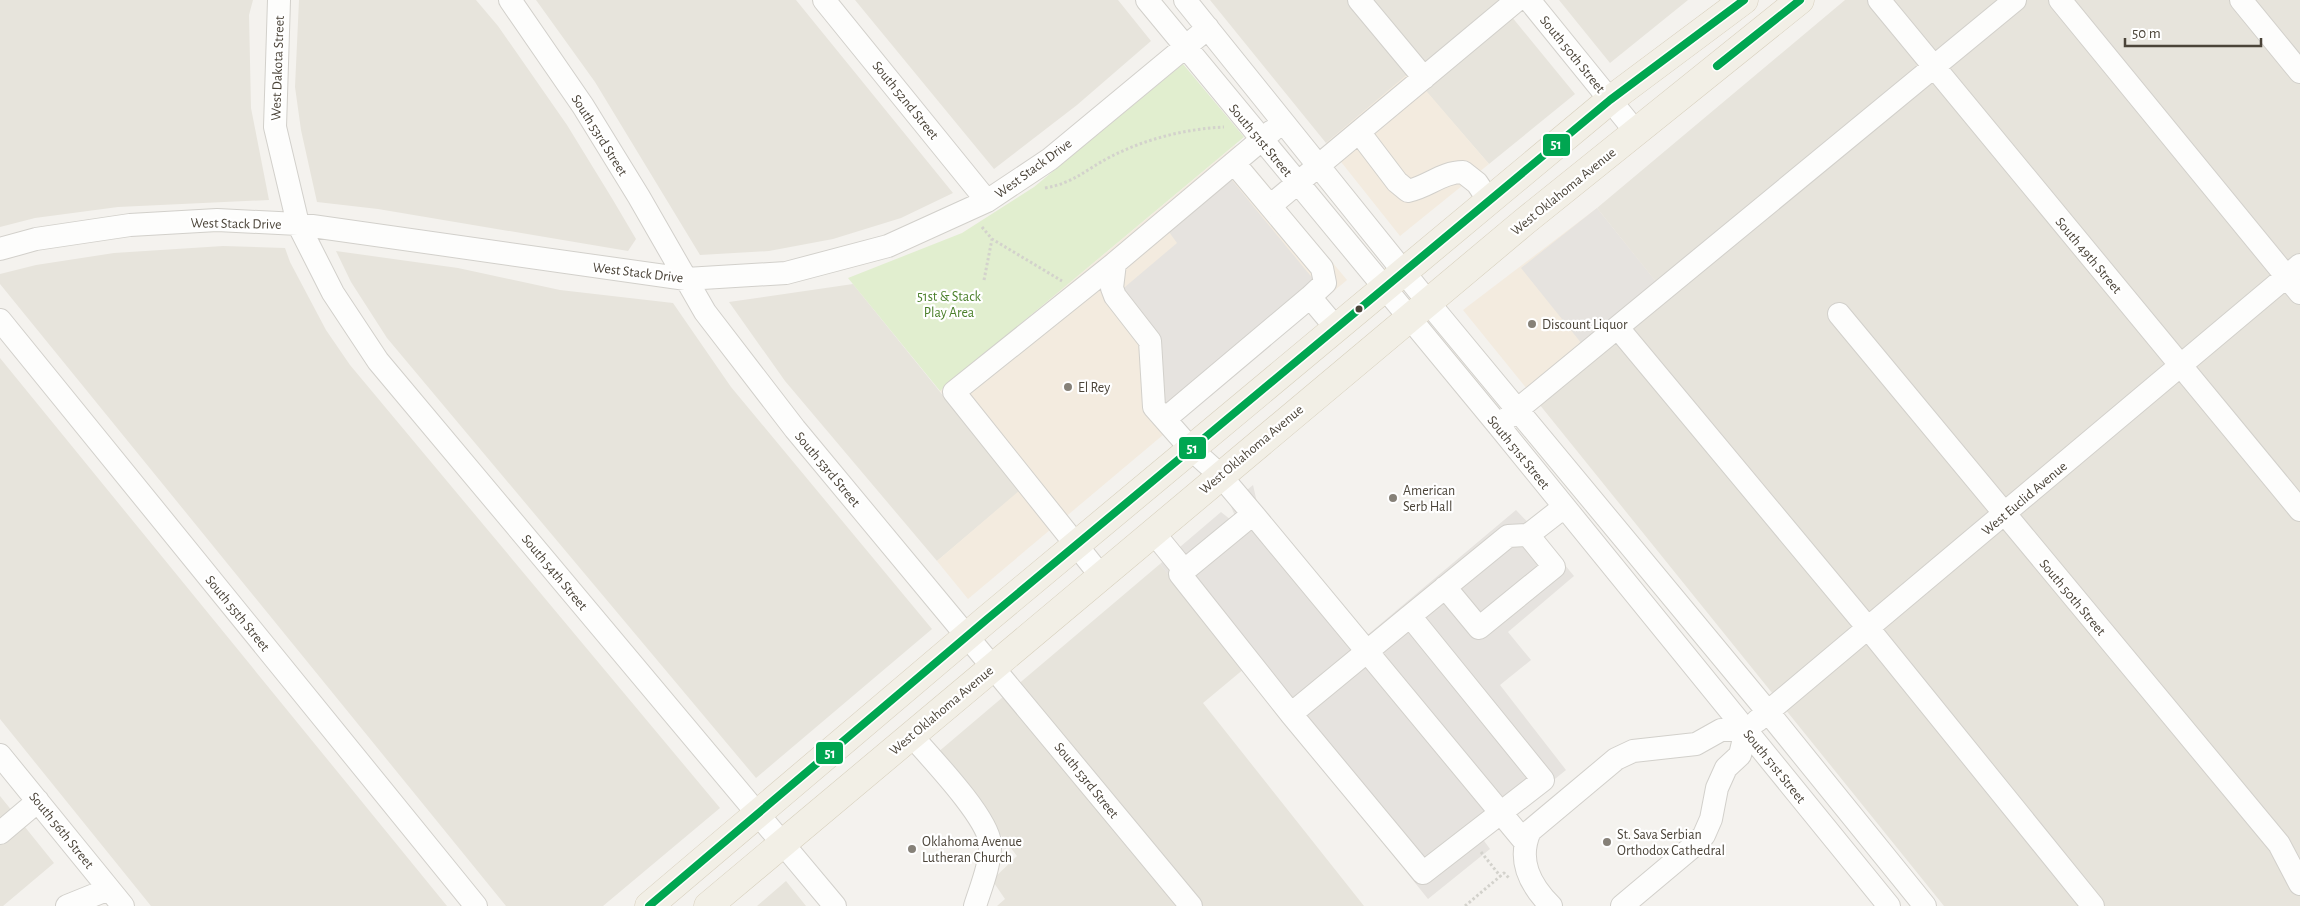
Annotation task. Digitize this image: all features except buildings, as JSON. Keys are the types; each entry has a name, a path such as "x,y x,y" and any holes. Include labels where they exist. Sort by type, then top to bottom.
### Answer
{"main road":[{"path":"649,906 968,635 1489,200 1610,100 1744,0"},
{"name":"West Oklahoma Avenue","path":"708,906 1524,222 1800,0"},
{"path":"1524,222 1518,214 1520,204 1577,128"}],"street":[{"name":"West Dakota Street","path":"280,0 275,127 298,224"},
{"name":"South 53rd Street","path":"510,0 583,106 705,312 795,429 968,635 1191,906"},
{"name":"South 52nd Street","path":"824,0 987,201"},
{"name":"South 51st Street","path":"1147,0 1298,184 1394,280 1419,310 1518,410 1768,712 1925,906"},
{"name":"South 51st Street","path":"1185,0 1318,166 1394,280"},
{"path":"1359,0 1424,78"},
{"path":"1270,206 1517,0"},
{"name":"South 50th Street","path":"1529,0 1636,132"},
{"name":"South 49th Street","path":"1879,0 2300,510"},
{"path":"1498,425 2014,0"},
{"path":"2060,0 2296,278"},
{"path":"2242,0 2300,72"},
{"name":"West Stack Drive","path":"0,249 36,239 130,225 217,220 298,224 686,279 786,273 888,246 987,201 1050,159 1208,28"},
{"path":"1101,576 954,392 1115,263 1283,122"},
{"path":"1359,132 1397,182 1408,191 1417,189 1447,173 1463,172 1477,183 1489,200"},
{"path":"1165,419 1325,283 1322,268 1234,163"},
{"name":"South 54th Street","path":"298,224 333,292 378,361 835,906"},
{"path":"1115,263 1112,288 1115,296 1148,336 1152,349 1154,407 1191,449 1220,476 1253,514 1525,842"},
{"name":"West Euclid Avenue","path":"1746,730 2180,366 2296,278"},
{"path":"1310,297 1336,328"},
{"name":"South 51st Street","path":"1419,310 1498,425 1889,906"},
{"name":"South 50th Street","path":"1839,314 2279,844 2300,884"},
{"name":"South 55th Street","path":"0,320 476,906"},
{"path":"1618,328 1868,628 2093,906"},
{"path":"1291,714 1508,536 1528,535 1564,506"},
{"path":"1253,514 1180,574 1420,872 1426,872 1543,780 1410,616"},
{"path":"1153,532 1184,570"},
{"path":"1445,587 1480,628 1554,566 1528,535"},
{"path":"1551,906 1534,885 1526,869 1525,842 1530,832 1616,759 1633,751 1696,744 1721,730 1746,730 1740,755 1726,768 1717,788 1711,819 1704,835 1622,906"},
{"path":"912,735 967,801 980,821 990,842 985,876 975,906"},
{"name":"South 56th Street","path":"0,755 123,906"},
{"path":"0,833 38,801"},
{"path":"66,906 109,889"}],"path":[{"path":"1044,188 1064,185 1110,157 1171,134 1199,128 1224,127"},
{"path":"982,227 992,239 1080,291"},
{"path":"984,280 992,239"},
{"path":"1469,838 1501,876"},
{"path":"1465,906 1504,873 1510,880"}],"shaded area":[{"path":"0,0 253,0 249,15 251,108 269,200 118,207 35,218 0,227"},
{"path":"299,0 476,0 498,26 567,125 613,200 636,239 628,251 378,209 317,202 301,130 295,87"},
{"path":"536,0 796,0 953,193 901,218 833,239 769,251 700,255 595,82"},
{"path":"855,0 1118,0 1151,41 1077,105 994,169"},
{"path":"1210,0 1498,0 1575,94 1489,164 1410,73 1326,143"},
{"path":"1559,0 1688,0 1610,63"},
{"path":"1845,0 2300,0 2300,906 1944,906 1527,389 1657,284 1597,208"},
{"path":"1410,72 1489,164 1400,236 1326,143"},
{"path":"1235,145 1347,280 968,599 937,561 1020,490 940,391"},
{"path":"1231,179 1314,280 1167,404 1157,390 1119,292 1177,243 1169,232"},
{"path":"1597,208 1658,284 1527,389 1463,310"},
{"path":"1597,208 1658,284 1582,344 1521,268"},
{"path":"223,246 285,248 290,262 326,330 350,365 720,808 603,906 506,906 0,284 0,274 36,265 114,253"},
{"path":"336,251 458,268 560,290 673,303 731,387 932,629 756,778 387,338 351,282"},
{"path":"853,284 1020,491 937,561 785,381 729,302"},
{"path":"0,358 447,906 151,906 0,719"},
{"path":"1253,485 1259,511 1365,637 1516,510 1540,535 1574,576 1508,632 1531,660 1500,685 1566,770 1482,838 1490,849 1428,899 1160,564 1221,512 1231,520 1235,516 1230,504"},
{"path":"1160,564 1245,668 1203,703 1364,906 997,906 1005,899 992,880 1017,856 937,753"},
{"path":"0,796 54,863 3,906 0,906"},
{"path":"786,881 806,906 757,906"}],"green space":[{"name":"51st & Stack Play Area","path":"1183,64 1244,137 940,391 848,278 962,233 1034,187"}],"transit line":[{"name":"51","path":"649,906 986,620 1610,100 1744,0"},
{"name":"51","path":"1717,66 1800,0"}],"place":[{"name":"Discount Liquor","path":"1532,324"},
{"name":"El Rey","path":"1068,387"},
{"name":"American Serb Hall","path":"1393,498"},
{"name":"St. Sava Serbian Orthodox Cathedral","path":"1607,842"},
{"name":"Oklahoma Avenue Lutheran Church","path":"912,849"}]}
